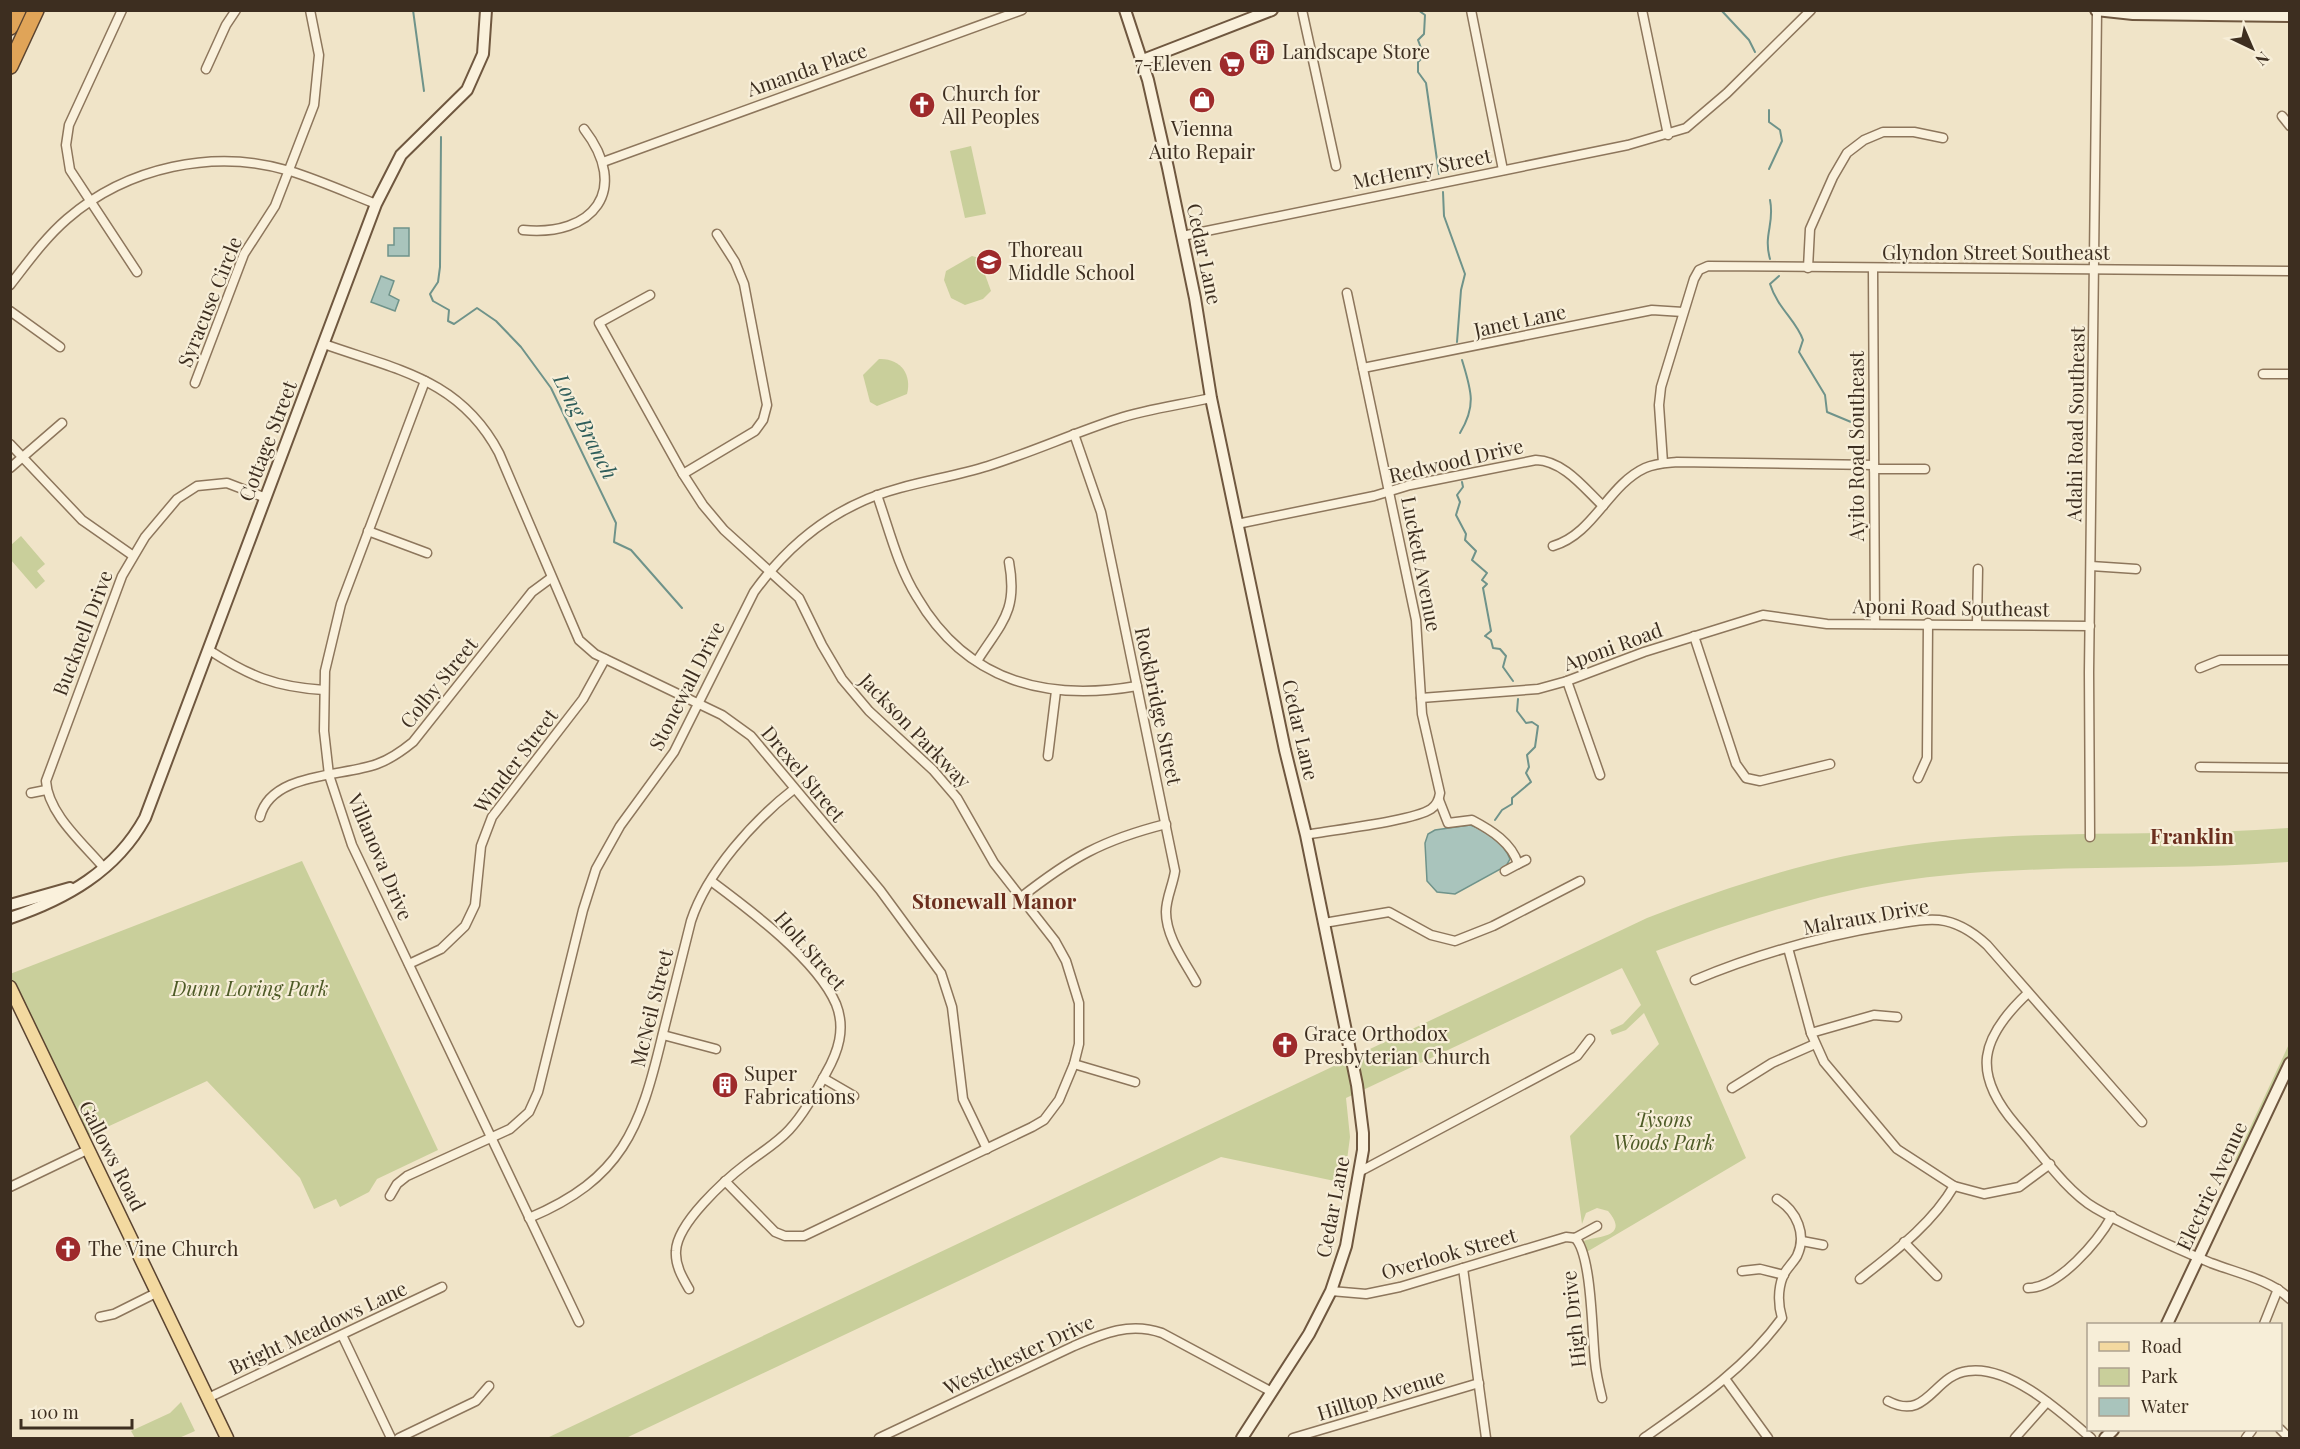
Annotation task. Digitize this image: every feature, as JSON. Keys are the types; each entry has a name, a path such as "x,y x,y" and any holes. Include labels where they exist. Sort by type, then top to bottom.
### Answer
{"highway":[{"path":"10,27 18,10"},
{"path":"10,66 36,10"}],"main road":[{"name":"Cottage Street","path":"10,918 59,900 104,868 127,846 145,818 376,204 401,155 466,90 483,54 486,10"},
{"name":"Cedar Lane","path":"1125,10 1143,60 1182,236 1201,330 1211,398 1283,740 1306,835 1361,1115 1363,1142 1359,1172 1346,1246 1331,1291 1309,1334 1242,1438"},
{"path":"1143,60 1272,10"},
{"path":"2097,11 2289,16"},
{"name":"Cottage Street","path":"10,904 79,886"},
{"name":"Gallows Road","path":"10,987 227,1438"},
{"name":"Electric Avenue","path":"2167,1323 2289,1063"}],"street":[{"path":"122,10 67,132 66,154 70,170 137,272"},
{"path":"206,69 226,25 236,10"},
{"name":"Syracuse Circle","path":"195,383 244,254 275,206 290,171 318,88 320,55 310,10"},
{"name":"Amanda Place","path":"603,162 1022,10"},
{"path":"1302,10 1336,166"},
{"path":"1471,10 1503,170"},
{"path":"1642,10 1668,135"},
{"name":"McHenry Street","path":"1182,236 1668,135 1686,128 1709,109 1811,10"},
{"name":"Adahi Road Southeast","path":"2090,837 2097,11"},
{"path":"2282,116 2289,126"},
{"path":"523,230 546,232 591,214 605,188 603,162 584,129"},
{"path":"1808,268 1810,229 1833,177 1848,153 1864,140 1890,131 1914,132 1943,138"},
{"path":"10,285 46,239 90,201 131,179 192,163 234,162 290,171 376,204"},
{"path":"683,474 755,431 763,420 767,405 744,284 735,262 717,234"},
{"name":"Glyndon Street Southeast","path":"1683,312 1694,279 1702,268 1755,266 1873,269 2289,271"},
{"name":"Ayito Road Southeast","path":"1873,269 1875,624"},
{"name":"Luckett Avenue","path":"1347,293 1418,636 1421,698 1440,793 1437,803"},
{"name":"Jackson Parkway","path":"650,295 599,323 683,474 724,530 799,598 831,661 856,696 933,770 957,798 994,863 1055,941 1073,977 1081,1024 1074,1064 1059,1100 1044,1119 987,1149 804,1236 785,1236 771,1228 726,1181"},
{"name":"Janet Lane","path":"1363,368 1652,310 1683,312"},
{"path":"10,311 60,347"},
{"path":"1663,463 1659,405 1661,387 1683,312"},
{"name":"Drexel Street","path":"324,344 425,381 456,399 487,432 579,640 587,649 605,659 731,720 751,736 880,890 941,973 952,1008 963,1098 987,1149"},
{"path":"2262,374 2289,374"},
{"name":"Villanova Drive","path":"425,381 334,625 324,690 324,731 329,775 352,845 579,1322"},
{"name":"Stonewall Drive","path":"390,1196 397,1184 407,1176 519,1123 534,1102 596,869 620,826 674,752 744,610 769,571 819,525 846,508 876,495 982,468 1119,418 1211,398"},
{"path":"10,468 62,423"},
{"name":"Rockbridge Street","path":"1074,434 1101,512 1175,871 1166,911 1167,922 1196,982"},
{"path":"10,444 82,520 132,555"},
{"name":"Redwood Drive","path":"1237,524 1390,492 1460,474 1545,460 1561,467 1603,506"},
{"path":"1554,546 1572,538 1635,474 1663,463 1759,463 1925,469"},
{"name":"Bucknell Drive","path":"46,790 46,781 52,763 132,555 177,500 198,486 227,483 266,498"},
{"path":"876,495 916,596 938,627 976,661 1018,681 1056,691 1088,692 1137,686"},
{"path":"368,531 427,553"},
{"path":"976,661 1011,606 1014,592 1009,562"},
{"path":"2091,566 2136,569"},
{"path":"1977,624 1978,569"},
{"name":"Colby Street","path":"260,817 265,803 276,792 298,782 375,765 397,755 413,742 532,592 551,578"},
{"name":"Aponi Road","path":"1421,698 1531,690 1567,681 1694,636 1763,615 1812,622"},
{"name":"Aponi Road Southeast","path":"1812,622 2090,626"},
{"path":"1918,778 1927,758 1928,623"},
{"path":"1694,636 1736,764 1746,778 1756,781 1830,764"},
{"path":"209,650 255,678 281,686 324,690"},
{"name":"Winder Street","path":"408,964 441,949 465,926 475,905 479,853 489,822 583,699 605,659"},
{"path":"2200,668 2220,660 2289,660"},
{"path":"1567,681 1600,776"},
{"path":"1048,756 1056,691"},
{"path":"2200,767 2289,768"},
{"name":"McNeil Street","path":"529,1218 568,1200 591,1184 611,1163 627,1141 643,1109 691,921 700,898 711,880 759,819 794,789"},
{"path":"31,794 46,790 57,812 104,868"},
{"path":"1306,835 1410,817 1430,811 1437,803 1448,823 1472,820 1508,844 1518,864"},
{"path":"1020,898 1057,869 1085,852 1126,834 1166,824"},
{"path":"1505,871 1526,860"},
{"name":"Holt Street","path":"689,1289 677,1262 678,1240 701,1207 726,1181 789,1130 823,1078 837,1051 840,1035 838,1011 828,990 781,936 711,880"},
{"path":"1324,923 1389,912 1431,935 1455,941 1494,926 1581,881"},
{"name":"Malraux Drive","path":"1695,980 1788,948 1871,928 1920,920 1941,920 1963,927 1981,939 2142,1122"},
{"path":"1788,948 1811,1033 1836,1080 1886,1138 1913,1161 1954,1186 1984,1194 2008,1191 2030,1180 2050,1164"},
{"path":"2028,993 2009,1011 1993,1035 1987,1072 1995,1098 2050,1164 2086,1202 2199,1257 2278,1289 2289,1299"},
{"path":"1811,1033 1874,1015 1897,1017"},
{"path":"663,1035 716,1049"},
{"path":"1359,1172 1577,1056 1590,1039"},
{"path":"1732,1088 1772,1064 1815,1044"},
{"path":"1074,1064 1135,1082"},
{"path":"823,1078 854,1096"},
{"path":"10,1187 87,1150"},
{"path":"1860,1279 1904,1242 1937,1210 1954,1186"},
{"path":"1644,1438 1726,1380 1768,1338 1782,1318 1778,1305 1784,1275 1797,1256 1802,1241 1793,1212 1777,1199"},
{"path":"2028,1288 2046,1284 2089,1250 2101,1236 2112,1216"},
{"name":"Overlook Street","path":"1331,1291 1366,1294 1566,1237 1575,1238 1597,1226"},
{"name":"High Drive","path":"1575,1238 1581,1246 1587,1273 1595,1363 1602,1398"},
{"path":"1802,1241 1823,1245"},
{"path":"1904,1242 1937,1276"},
{"path":"1463,1268 1486,1438"},
{"path":"1742,1271 1760,1269 1784,1275"},
{"name":"Bright Meadows Lane","path":"208,1398 442,1287"},
{"path":"2264,1323 2278,1289"},
{"path":"100,1317 114,1314 158,1292"},
{"name":"Westchester Drive","path":"879,1438 1101,1334 1128,1328 1142,1328 1162,1333 1272,1392"},
{"path":"342,1335 391,1438"},
{"path":"1888,1401 1903,1407 1916,1406 1949,1377 1977,1370 2014,1382 2047,1402 2091,1438"},
{"path":"1726,1380 1768,1438"},
{"name":"Hilltop Avenue","path":"1293,1438 1479,1383"},
{"path":"399,1438 476,1401 489,1386"},
{"path":"2015,1438 2047,1402"}],"green space":[{"path":"971,146 986,214 965,218 950,151"},
{"path":"972,256 979,258 991,291 983,299 965,305 951,298 944,280 946,271"},
{"path":"879,359 887,359 899,365 906,374 908,387 907,394 877,406 870,402 863,375"},
{"path":"21,536 45,564 37,571 45,581 36,589 11,560 11,545"},
{"name":"Tysons Woods Park","path":"2289,828 2289,862 2034,870 1911,879 1800,903 1728,925 1656,951 1746,1158 1585,1253 1584,1241 1609,1234 1616,1226 1608,1211 1597,1208 1586,1213 1582,1224 1570,1136 1659,1044 1644,1013 1626,1030 1612,1035 1610,1030 1623,1024 1641,1005 1622,968 1346,1098 1350,1137 1344,1183 1221,1157 626,1438 547,1438 1647,918 1711,894 1809,865 1909,845 2003,837"},
{"name":"Dunn Loring Park","path":"302,861 438,1150 377,1179 369,1192 340,1207 336,1199 314,1209 300,1178 207,1081 81,1139 11,987 10,974"},
{"path":"2289,1044 2289,1075 2244,1172 2235,1160"},
{"path":"181,1402 195,1431 179,1438 135,1438 131,1431 170,1413"}],"water":[{"path":"394,228 409,228 409,256 388,256 388,245 394,245"},
{"path":"381,276 394,281 389,295 399,300 395,311 371,302"},
{"path":"1470,825 1493,838 1504,848 1510,859 1506,866 1455,894 1437,892 1427,881 1425,843 1428,834 1435,830"}],"waterway":[{"name":"Long Branch","path":"413,10 424,91"},
{"path":"1418,10 1425,15 1424,34 1418,40 1424,56 1418,62 1418,72 1426,83 1439,174"},
{"path":"1721,10 1749,40 1755,52"},
{"path":"1769,110 1769,122 1780,130 1782,141 1769,169"},
{"name":"Long Branch","path":"441,137 440,267 438,282 430,294 433,301 449,310 448,321 454,324 477,308 496,321 521,347 551,388 616,523 614,542 631,550 682,608"},
{"path":"1443,192 1444,216 1465,274 1461,290 1457,342"},
{"path":"1770,200 1768,243 1770,259"},
{"path":"1779,276 1770,284 1773,293 1800,333 1803,340 1799,352 1825,395 1827,412 1851,422 1863,431"},
{"path":"1460,433 1469,414 1471,397 1462,360"},
{"path":"1462,482 1463,487 1457,495 1460,502 1456,515 1466,534 1465,540 1476,551 1472,560 1487,573 1482,580 1487,584 1483,588 1491,631 1485,636 1491,640 1493,648 1500,649 1506,656 1503,667 1513,681"},
{"path":"1495,820 1502,810 1512,804 1512,798 1531,782 1526,773 1529,767 1527,755 1535,747 1538,726 1532,722 1526,723 1517,711 1518,699"}],"place":[{"name":"Landscape Store","path":"1262,52"},
{"name":"7-Eleven","path":"1232,64"},
{"name":"Vienna Auto Repair","path":"1202,100"},
{"name":"Church for All Peoples","path":"922,105"},
{"name":"Thoreau Middle School","path":"989,262"},
{"name":"Grace Orthodox Presbyterian Church","path":"1285,1045"},
{"name":"Super Fabrications","path":"725,1085"},
{"name":"The Vine Church","path":"68,1249"}],"district":[{"name":"Franklin","path":"2192,837"},
{"name":"Stonewall Manor","path":"994,902"}]}
